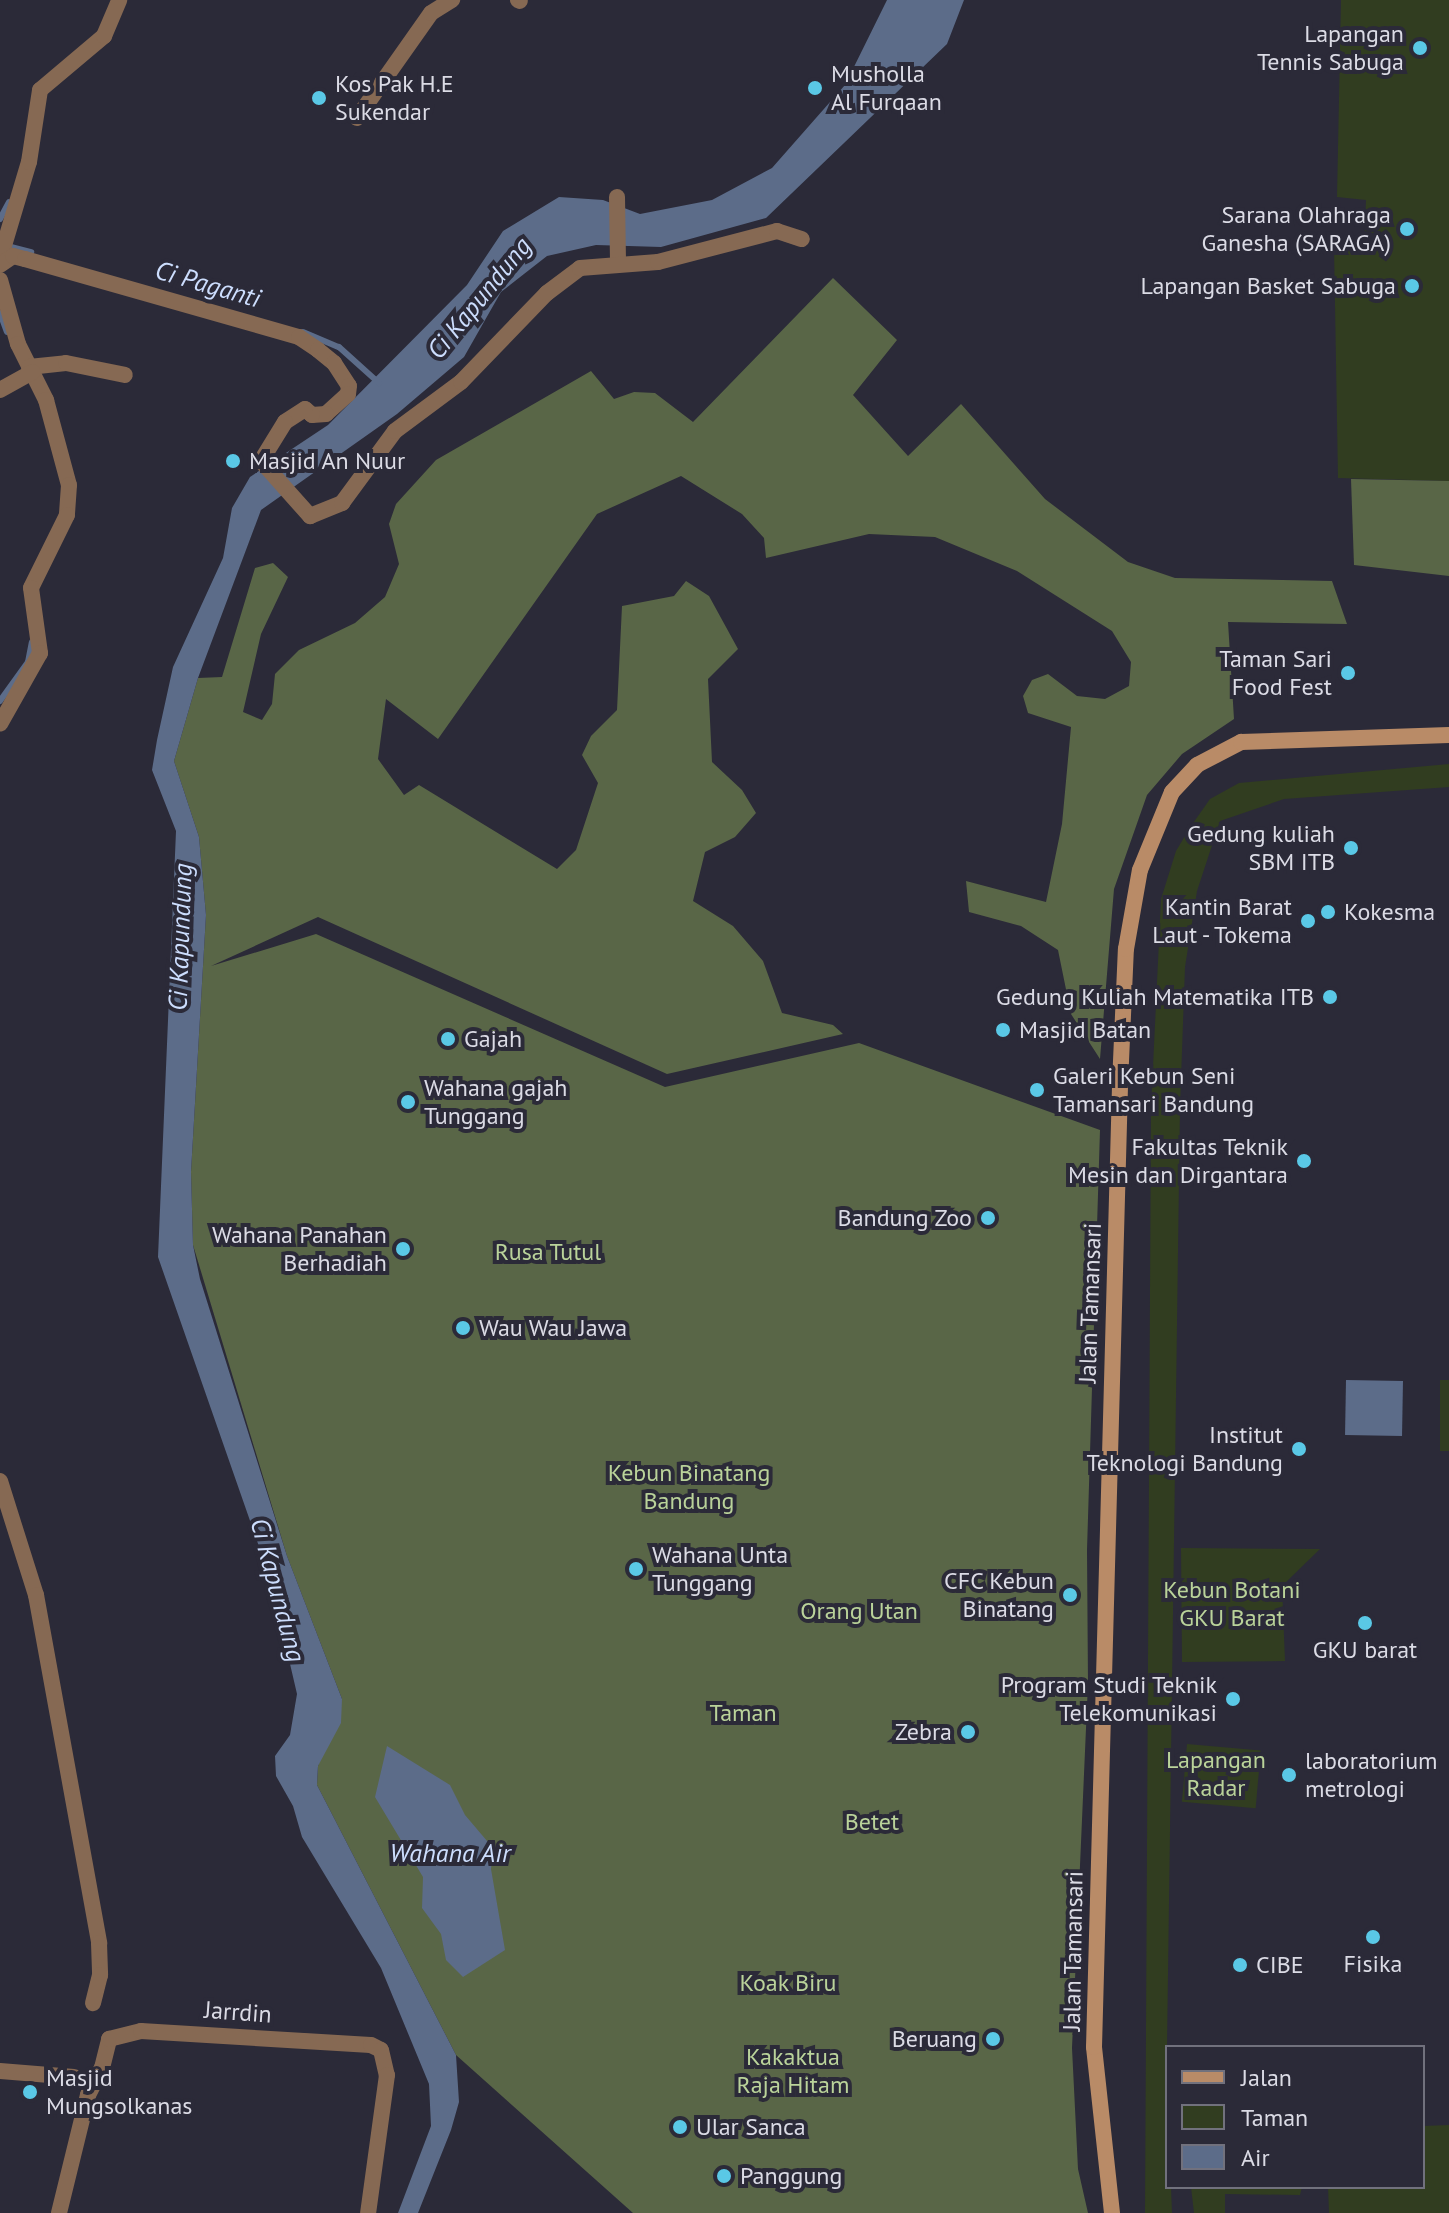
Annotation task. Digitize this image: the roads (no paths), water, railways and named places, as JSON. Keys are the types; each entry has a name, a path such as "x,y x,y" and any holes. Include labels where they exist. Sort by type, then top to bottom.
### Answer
{"main road":[{"name":"Jalan Tamansari","path":"1112,2213 1103,2167 1095,2031 1120,1084 1126,949 1140,870 1172,792 1197,765 1241,742 1449,735"}],"street":[{"path":"119,0 104,36 40,90 29,162 2,253 300,332 334,363 349,386 348,394 326,414 312,415 305,409 285,422 267,443 262,464 287,496 310,516 342,503 395,431 489,357 547,293 580,268 618,256 658,262 777,231 802,239"},
{"path":"357,118 431,13 452,0"},
{"path":"617,200 618,256"},
{"path":"0,280 28,372 61,444 69,485 67,515 31,588 40,653 0,724"},
{"path":"0,390 28,372 66,363 125,375"},
{"path":"0,1481 36,1595 95,1917 100,1975 93,2003"},
{"name":"Jarrdin","path":"59,2213 88,2095 102,2068 109,2039 119,2032 150,2031 371,2045 381,2050 387,2075 368,2213"},
{"path":"0,2071 74,2077"}],"water":[{"name":"Ci Kapundung","path":"887,0 964,0 947,44 766,218 661,247 596,245 547,256 501,292 464,357 397,414 261,510 198,678 174,761 199,837 206,915 191,1172 193,1245 200,1279 287,1556 342,1699 341,1723 318,1766 317,1785 456,2055 459,2102 451,2130 418,2213 398,2213 431,2126 429,2084 381,1968 302,1837 293,1806 276,1776 275,1756 290,1735 297,1694 270,1578 158,1257 176,831 152,770 173,667 223,558 232,508 250,477 328,425 467,285 503,231 559,197 603,200 640,214 712,200 772,168 845,85"},
{"path":"1346,1380 1403,1381 1402,1436 1345,1435"},
{"name":"Wahana Air","path":"387,1746 450,1785 465,1815 493,1848 491,1869 505,1950 463,1977 446,1960 441,1934 422,1908 423,1877 375,1797"}],"waterway":[{"path":"0,219 9,202"},
{"name":"Ci Paganti","path":"7,246 31,252"},
{"path":"0,313 7,332"},
{"name":"Ci Paganti","path":"303,332 339,347 379,383"},
{"path":"0,701 28,662 32,642"}],"place":[{"name":"Lapangan Tennis Sabuga","path":"1420,48"},
{"name":"Musholla Al Furqaan","path":"815,88"},
{"name":"Kos Pak H.E Sukendar","path":"319,98"},
{"name":"Sarana Olahraga Ganesha (SARAGA)","path":"1407,229"},
{"name":"Lapangan Basket Sabuga","path":"1412,286"},
{"name":"Masjid An Nuur","path":"233,461"},
{"name":"Taman Sari Food Fest","path":"1348,673"},
{"name":"Gedung kuliah SBM ITB","path":"1351,848"},
{"name":"Kokesma","path":"1328,912"},
{"name":"Kantin Barat Laut - Tokema","path":"1308,921"},
{"name":"Gedung Kuliah Matematika ITB","path":"1330,997"},
{"name":"Masjid Batan","path":"1003,1030"},
{"name":"Gajah","path":"448,1039"},
{"name":"Galeri Kebun Seni Tamansari Bandung","path":"1037,1090"},
{"name":"Wahana gajah Tunggang","path":"408,1102"},
{"name":"Fakultas Teknik Mesin dan Dirgantara","path":"1304,1161"},
{"name":"Bandung Zoo","path":"988,1218"},
{"name":"Wahana Panahan Berhadiah","path":"403,1249"},
{"name":"Wau Wau Jawa","path":"463,1328"},
{"name":"Institut Teknologi Bandung","path":"1299,1449"},
{"name":"Wahana Unta Tunggang","path":"636,1569"},
{"name":"CFC Kebun Binatang","path":"1070,1595"},
{"name":"GKU barat","path":"1365,1623"},
{"name":"Program Studi Teknik Telekomunikasi","path":"1233,1699"},
{"name":"Zebra","path":"968,1732"},
{"name":"laboratorium metrologi","path":"1289,1775"},
{"name":"Fisika","path":"1373,1937"},
{"name":"CIBE","path":"1240,1965"},
{"name":"Beruang","path":"993,2039"},
{"name":"Masjid Mungsolkanas","path":"30,2092"},
{"name":"Ular Sanca","path":"680,2127"},
{"name":"Panggung","path":"724,2176"}],"park label":[{"name":"Rusa Tutul","path":"548,1252"},
{"name":"Kebun Binatang Bandung","path":"689,1487"},
{"name":"Kebun Botani GKU Barat","path":"1232,1604"},
{"name":"Orang Utan","path":"859,1611"},
{"name":"Taman","path":"743,1713"},
{"name":"Lapangan Radar","path":"1216,1774"},
{"name":"Betet","path":"872,1822"},
{"name":"Koak Biru","path":"788,1983"},
{"name":"Kakaktua Raja Hitam","path":"793,2071"}]}
